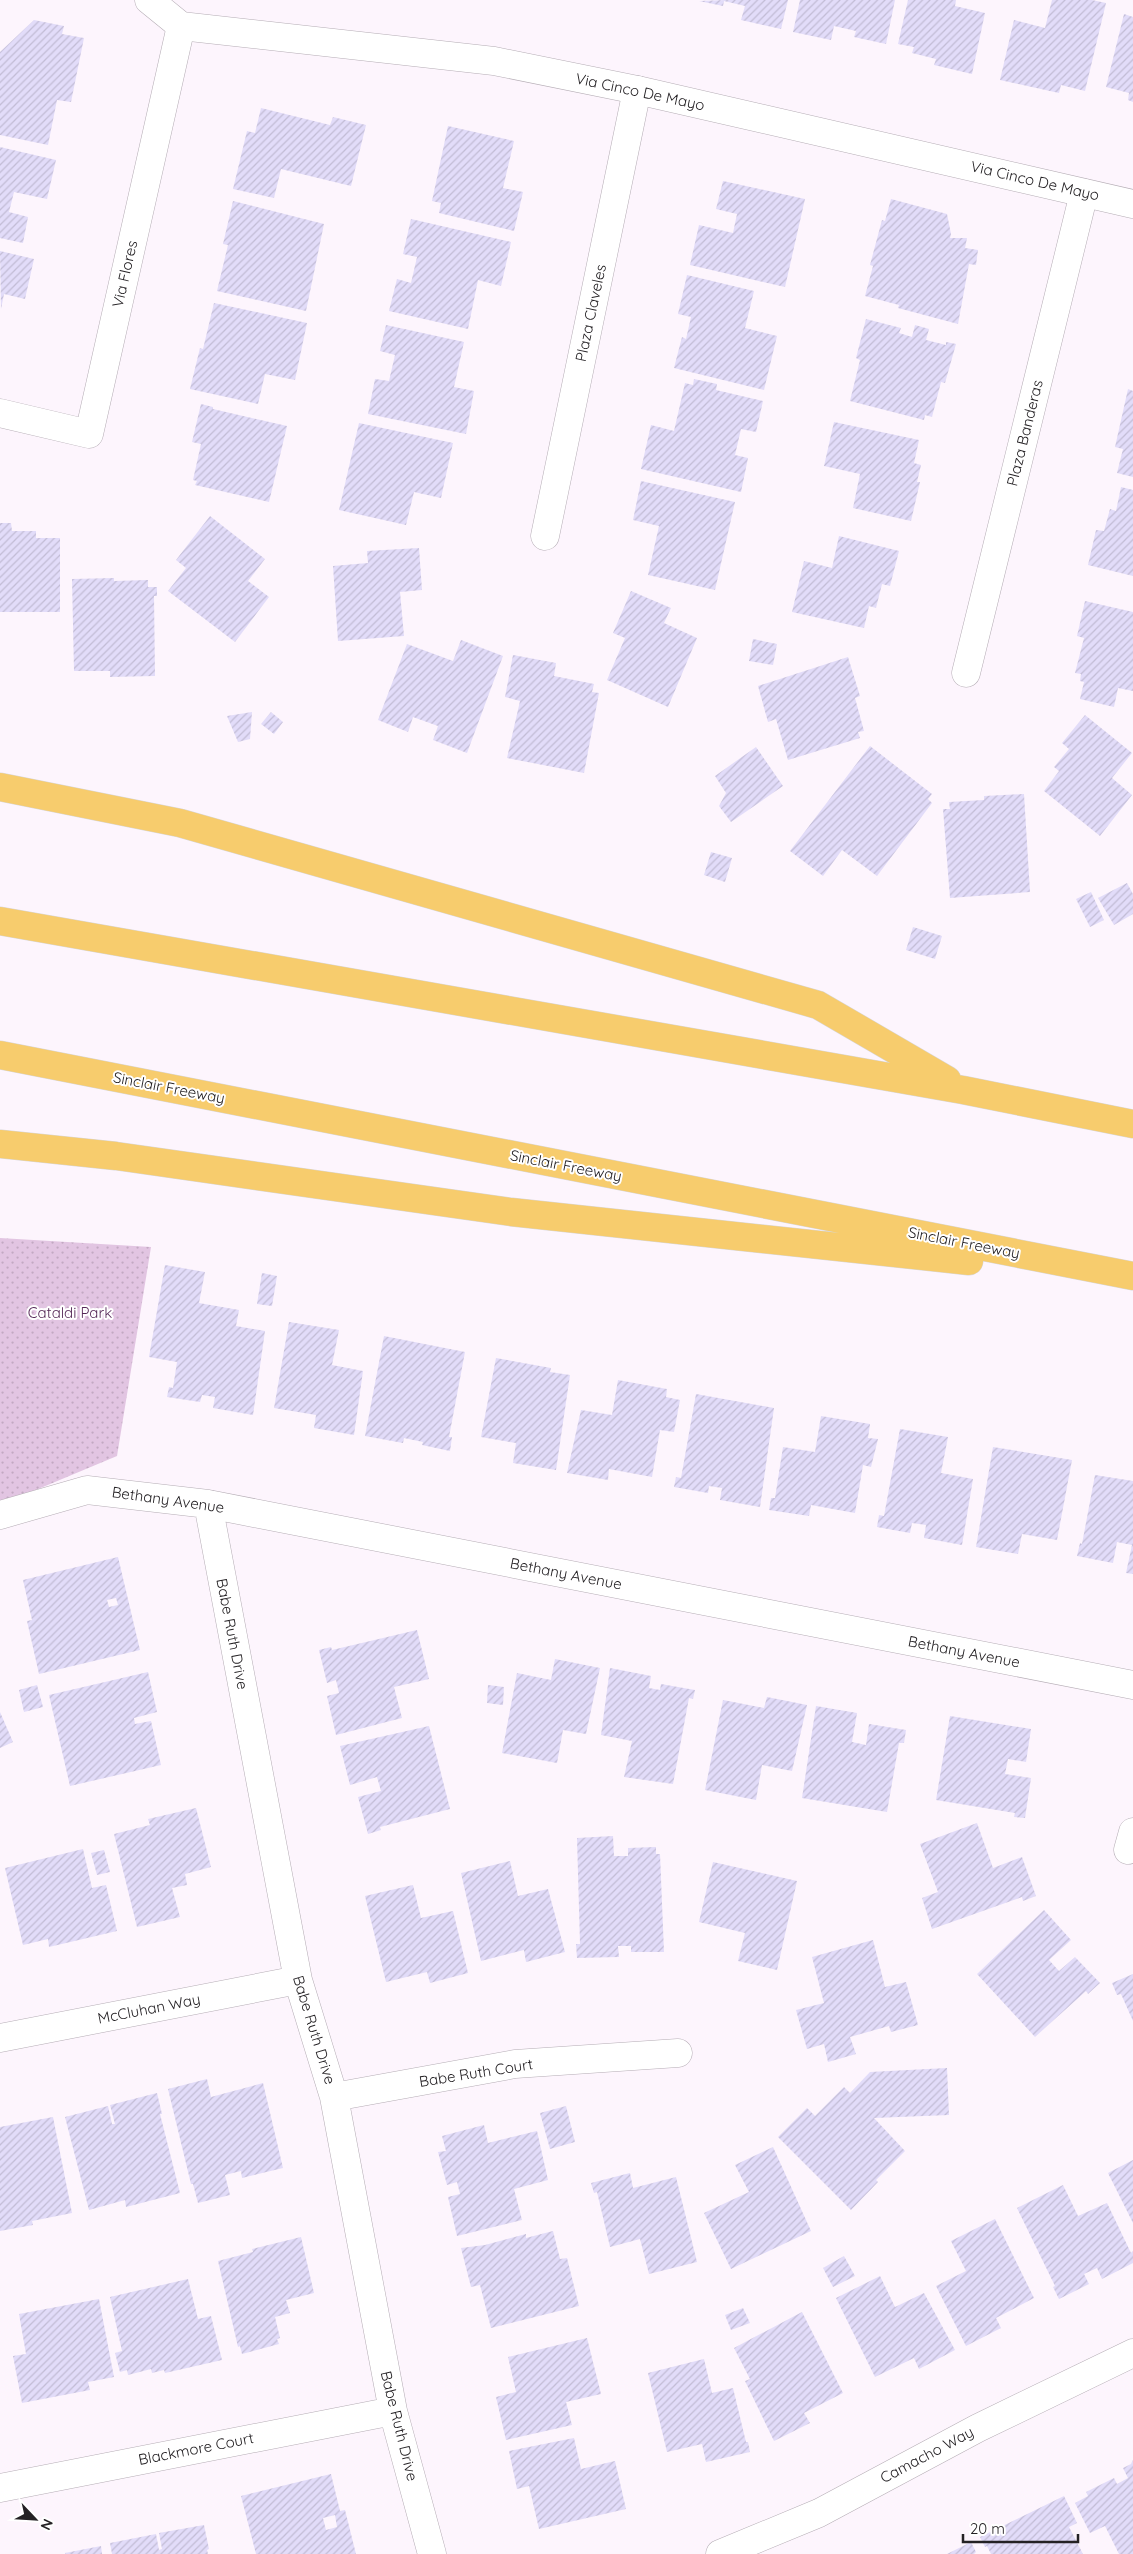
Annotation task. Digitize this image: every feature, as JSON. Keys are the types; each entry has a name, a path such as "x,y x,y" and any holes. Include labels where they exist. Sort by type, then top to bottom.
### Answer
{"highway":[{"path":"0,787 180,823 818,1005 963,1090"},
{"path":"0,921 963,1090 1133,1124"},
{"name":"Sinclair Freeway","path":"0,1055 1133,1277"},
{"path":"0,1144 246,1174 511,1212 1133,1277"}],"street":[{"path":"149,0 182,26"},
{"name":"Via Cinco De Mayo","path":"182,26 494,60 637,90 1133,204"},
{"name":"Via Flores","path":"0,413 89,434 182,26"},
{"name":"Plaza Claveles","path":"544,536 637,90"},
{"name":"Plaza Banderas","path":"966,673 1084,192"},
{"name":"Bethany Avenue","path":"0,1515 87,1490 208,1504 1133,1684"},
{"name":"Babe Ruth Drive","path":"208,1504 298,1980 334,2097 393,2411 432,2554"},
{"name":"McCluhan Way","path":"0,2038 298,1980"},
{"name":"Babe Ruth Court","path":"334,2097 516,2064 678,2054"},
{"name":"Camacho Way","path":"720,2554 819,2513 978,2428 1133,2353"},
{"name":"Blackmore Court","path":"0,2488 393,2411"}],"green space":[{"name":"Cataldi Park","path":"0,1238 151,1247 117,1456 0,1505"}],"building":[{"path":"788,0 781,29 741,20 745,6 724,1 723,6 699,1"},
{"path":"800,0 895,0 886,44 854,37 856,31 834,26 831,40 793,32"},
{"path":"908,0 956,0 955,6 985,13 972,74 934,65 936,59 912,53 914,47 898,44"},
{"path":"1052,0 1092,0 1106,3 1085,91 1061,85 1059,93 1000,80 1014,20 1045,28"},
{"path":"1124,14 1133,17 1133,102 1128,100 1129,93 1106,87"},
{"path":"34,20 64,26 62,34 84,38 71,102 57,100 48,145 0,135 0,52"},
{"path":"261,108 330,125 333,117 366,125 351,186 281,169 274,198 233,189 247,131 255,133"},
{"path":"448,126 514,141 503,188 523,192 514,231 439,213 441,203 432,201"},
{"path":"0,147 56,160 47,199 14,192 9,212 28,217 23,243 0,238"},
{"path":"723,181 805,199 785,287 690,265 699,225 733,233 737,214 716,209"},
{"path":"891,199 947,214 950,238 967,238 965,248 978,250 976,265 969,264 958,324 898,308 899,305 865,296 873,266 870,265 882,220 885,221"},
{"path":"233,201 324,224 306,311 217,291 228,245 223,244"},
{"path":"411,219 511,242 501,286 478,280 468,329 389,311 397,279 411,283 417,257 403,254"},
{"path":"0,251 34,259 25,299 4,294 1,309"},
{"path":"687,275 754,291 745,328 777,336 764,390 674,368 682,337 686,339 691,317 678,314"},
{"path":"214,303 307,323 295,380 265,374 258,404 190,389 200,348 203,349"},
{"path":"866,319 901,328 899,333 912,337 915,325 929,329 926,340 946,345 946,342 956,344 945,383 941,382 932,417 925,415 924,420 850,401 860,360 856,358"},
{"path":"386,325 464,342 454,387 474,391 466,434 368,414 375,379 389,381 395,355 380,351"},
{"path":"694,379 717,384 716,390 763,401 756,432 741,429 735,455 748,458 741,492 641,469 651,425 674,431 685,383 693,385"},
{"path":"1128,389 1133,391 1133,477 1117,473 1123,449 1115,447"},
{"path":"201,404 213,407 213,409 287,426 269,502 195,485 197,481 193,480 201,444 192,442"},
{"path":"834,422 919,440 914,463 921,465 917,482 920,482 911,521 853,508 860,474 824,466"},
{"path":"359,423 453,443 441,498 414,492 406,525 339,510"},
{"path":"641,481 735,502 715,590 648,575 659,526 633,520"},
{"path":"1121,487 1133,490 1133,576 1088,565 1096,530 1104,531 1110,509 1116,511"},
{"path":"210,516 265,559 248,581 269,597 235,642 168,591 186,568 176,560"},
{"path":"0,523 11,523 12,531 36,531 36,538 60,538 60,612 0,612"},
{"path":"839,536 899,551 890,586 882,584 876,608 869,606 864,628 792,612 804,561 832,568"},
{"path":"419,548 422,590 400,592 404,636 338,641 333,566 368,563 367,551"},
{"path":"114,578 114,581 148,580 148,587 157,587 157,596 154,596 155,676 110,677 110,671 74,671 72,579"},
{"path":"631,591 671,608 664,623 697,638 668,707 607,680 625,638 613,633"},
{"path":"1085,601 1133,612 1133,691 1118,688 1114,707 1080,699 1084,682 1080,681 1081,674 1075,673 1084,638 1077,636"},
{"path":"753,639 777,644 773,665 749,661"},
{"path":"461,640 503,656 467,753 433,740 438,726 413,717 408,732 378,720 407,644 453,661"},
{"path":"513,655 556,663 554,676 594,684 592,692 599,693 584,773 507,758 520,701 505,697"},
{"path":"848,657 860,696 855,698 864,731 858,732 860,738 788,760 776,719 768,722 758,686"},
{"path":"252,712 250,739 238,742 227,716"},
{"path":"271,712 283,722 274,734 261,724"},
{"path":"1085,715 1132,753 1112,778 1132,795 1100,836 1044,791 1059,771 1054,767 1069,749 1062,743"},
{"path":"870,746 932,794 928,799 932,803 877,876 842,850 823,876 790,851"},
{"path":"756,747 783,786 731,822 719,806 726,793 715,776"},
{"path":"1024,794 1030,892 950,898 943,809 950,809 949,802 984,800 984,796"},
{"path":"711,852 732,858 725,882 704,875"},
{"path":"1127,883 1133,894 1133,914 1114,925 1098,898"},
{"path":"1091,892 1104,920 1090,927 1076,899"},
{"path":"913,927 942,936 935,959 906,950"},
{"path":"165,1265 205,1272 199,1303 239,1310 236,1326 265,1331 253,1415 213,1408 215,1397 202,1395 200,1402 167,1397 169,1387 173,1388 177,1362 149,1357"},
{"path":"262,1273 277,1276 272,1306 257,1304"},
{"path":"289,1322 339,1330 332,1365 363,1371 354,1435 314,1428 316,1415 274,1408"},
{"path":"384,1336 465,1352 449,1437 452,1437 450,1451 422,1445 423,1442 404,1438 403,1443 365,1436"},
{"path":"496,1358 551,1368 550,1372 570,1375 556,1470 513,1463 516,1443 481,1437"},
{"path":"618,1380 667,1389 666,1397 680,1400 674,1432 660,1430 652,1477 609,1469 608,1480 567,1473 581,1410 612,1415"},
{"path":"696,1394 774,1408 760,1507 720,1500 722,1488 709,1486 708,1493 674,1487 676,1477 681,1478"},
{"path":"821,1416 870,1424 868,1438 878,1439 871,1467 863,1465 855,1513 811,1505 809,1516 769,1510 771,1498 775,1498 783,1447 815,1452"},
{"path":"900,1429 948,1437 941,1473 973,1479 962,1545 924,1538 926,1525 912,1523 910,1533 877,1527 879,1515 884,1516"},
{"path":"993,1447 1072,1460 1057,1540 1022,1534 1018,1554 976,1547"},
{"path":"1095,1475 1133,1481 1133,1574 1126,1573 1132,1545 1117,1542 1113,1563 1077,1556 1080,1543 1082,1544"},
{"path":"118,1557 140,1650 39,1674 27,1621 32,1620 23,1580","holes":["116,1598 118,1605 109,1607 107,1600"]},
{"path":"417,1630 429,1679 394,1687 402,1718 336,1735 327,1696 339,1693 336,1680 327,1683 319,1650 331,1647 332,1650"},
{"path":"555,1659 600,1668 586,1734 563,1730 557,1763 502,1753 517,1673 551,1680"},
{"path":"610,1668 651,1676 649,1688 660,1690 661,1684 695,1690 693,1699 689,1698 673,1784 624,1777 632,1741 601,1735"},
{"path":"148,1672 157,1712 134,1718 135,1724 151,1721 161,1765 70,1786 49,1695"},
{"path":"37,1685 43,1707 24,1712 19,1690"},
{"path":"488,1685 504,1687 503,1705 487,1703"},
{"path":"767,1697 807,1705 792,1771 762,1765 756,1800 705,1790 723,1700 764,1708"},
{"path":"816,1706 857,1713 852,1742 866,1745 869,1724 906,1730 904,1743 899,1743 887,1812 802,1798"},
{"path":"0,1712 13,1742 0,1748"},
{"path":"950,1716 1031,1729 1026,1762 1008,1759 1005,1774 1031,1778 1025,1818 1014,1817 1015,1813 936,1800"},
{"path":"429,1726 450,1809 380,1827 381,1830 368,1834 358,1797 381,1791 377,1777 350,1785 340,1746"},
{"path":"196,1808 211,1867 185,1874 187,1885 172,1888 180,1917 137,1927 114,1834 150,1825 148,1819"},
{"path":"977,1823 993,1868 1022,1857 1036,1896 1023,1901 1022,1897 932,1929 922,1898 938,1892 920,1844"},
{"path":"613,1836 614,1856 628,1856 628,1848 656,1847 656,1854 660,1854 664,1952 631,1952 631,1946 618,1946 619,1957 577,1958 576,1944 580,1944 577,1838"},
{"path":"83,1849 92,1888 106,1885 117,1931 49,1947 48,1939 23,1945 5,1868"},
{"path":"104,1850 110,1872 97,1875 91,1853"},
{"path":"510,1861 518,1896 548,1889 565,1952 526,1962 524,1950 481,1961 461,1873"},
{"path":"713,1862 797,1881 777,1970 738,1961 745,1933 699,1922"},
{"path":"413,1885 421,1918 453,1911 468,1973 430,1983 427,1972 386,1982 365,1896"},
{"path":"1044,1910 1071,1940 1049,1960 1059,1971 1075,1957 1100,1983 1088,1994 1086,1991 1035,2037 977,1974"},
{"path":"873,1940 885,1987 906,1982 918,2025 891,2032 889,2026 850,2037 856,2054 828,2062 824,2044 807,2049 796,2010 824,2003 812,1957"},
{"path":"1133,1974 1133,2021 1121,1994 1117,1995 1112,1983"},
{"path":"947,2068 949,2115 874,2118 905,2151 876,2180 878,2182 851,2210 778,2137 807,2108 815,2116 844,2087 850,2093 870,2072"},
{"path":"207,2079 211,2097 263,2083 283,2168 242,2178 241,2171 225,2175 230,2195 198,2203 193,2184 191,2184 168,2089"},
{"path":"157,2093 162,2114 160,2114 180,2193 126,2207 125,2200 89,2210 65,2117 108,2106 112,2124 115,2124 110,2105"},
{"path":"566,2106 575,2142 550,2149 540,2113"},
{"path":"53,2117 72,2213 32,2221 33,2225 0,2231 0,2127"},
{"path":"484,2125 488,2143 537,2131 548,2180 514,2189 522,2220 457,2236 448,2197 460,2194 457,2182 447,2185 438,2152 446,2151 442,2136"},
{"path":"773,2147 811,2231 731,2269 704,2213 749,2192 735,2165"},
{"path":"1133,2160 1133,2223 1108,2173"},
{"path":"630,2173 633,2188 676,2177 697,2262 649,2274 640,2239 610,2247 597,2192 594,2193 591,2183"},
{"path":"1063,2185 1078,2216 1107,2203 1131,2253 1133,2251 1133,2263 1102,2279 1097,2268 1084,2274 1089,2284 1059,2299 1053,2287 1055,2286 1017,2208"},
{"path":"995,2219 1034,2298 996,2318 1001,2328 966,2346 936,2286 966,2271 951,2241"},
{"path":"553,2231 560,2259 567,2258 579,2306 491,2328 480,2285 471,2287 461,2248 485,2245 526,2234 526,2238"},
{"path":"301,2237 314,2293 286,2300 290,2313 275,2317 280,2338 277,2339 279,2344 242,2354 240,2346 238,2347 218,2261 253,2252 252,2249"},
{"path":"844,2256 855,2276 833,2287 823,2268"},
{"path":"880,2276 895,2307 924,2293 955,2350 919,2369 914,2358 875,2377 836,2298"},
{"path":"188,2279 198,2319 211,2316 222,2360 165,2373 164,2370 152,2373 151,2369 128,2375 127,2370 120,2372 115,2353 122,2351 110,2297"},
{"path":"99,2299 114,2377 88,2382 90,2390 22,2403 13,2356 26,2354 19,2314"},
{"path":"743,2308 750,2323 731,2330 725,2315"},
{"path":"802,2312 843,2393 804,2413 810,2423 774,2441 745,2381 750,2379 734,2348"},
{"path":"587,2338 601,2394 566,2402 572,2425 506,2440 496,2397 516,2392 508,2357"},
{"path":"704,2359 712,2393 733,2388 750,2452 706,2462 702,2444 667,2452 648,2373"},
{"path":"574,2438 581,2469 615,2461 626,2509 539,2529 529,2486 517,2489 509,2451"},
{"path":"1133,2460 1133,2554 1119,2554 1105,2526 1090,2533 1075,2503 1088,2496 1086,2492 1114,2478 1117,2484 1128,2478 1123,2468 1131,2464"},
{"path":"331,2474 340,2511 345,2510 356,2554 256,2554 241,2496","holes":["335,2515 337,2527 326,2530 323,2518"]},
{"path":"1064,2496 1077,2523 1069,2527 1083,2554 991,2554 987,2546 985,2547 980,2537"},
{"path":"204,2525 209,2549 207,2550 208,2554 112,2554 110,2543 156,2534 159,2550 162,2549 159,2533"},
{"path":"971,2542 976,2552 974,2554 947,2554"},
{"path":"101,2546 102,2554 65,2554 65,2553"}]}
